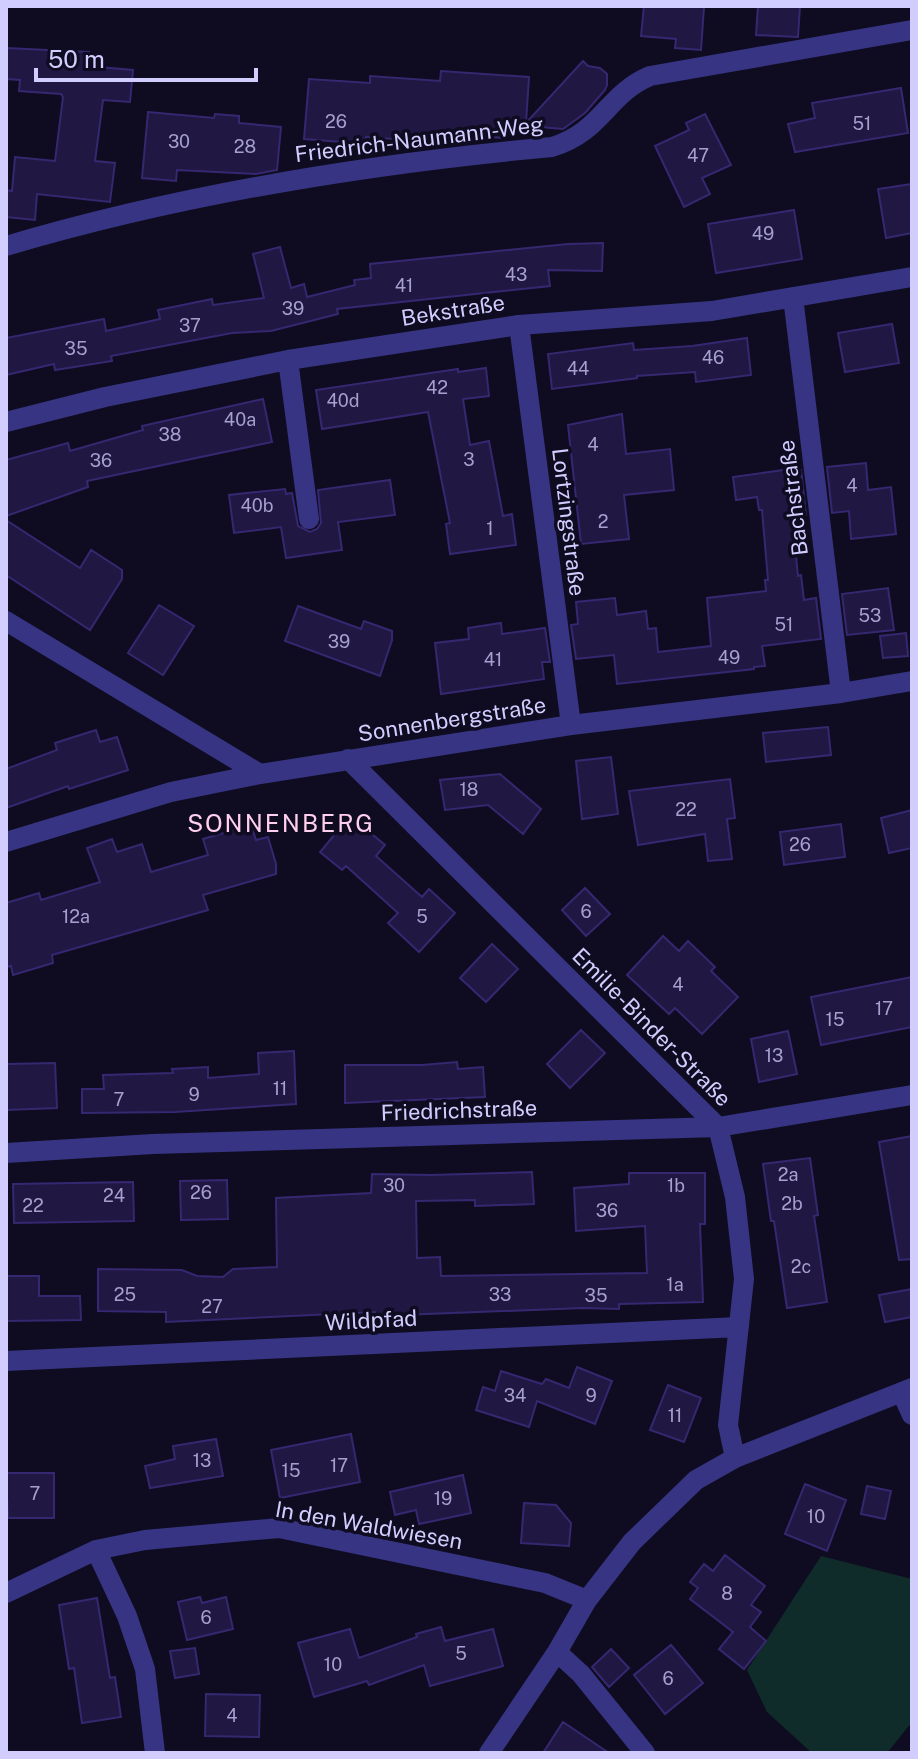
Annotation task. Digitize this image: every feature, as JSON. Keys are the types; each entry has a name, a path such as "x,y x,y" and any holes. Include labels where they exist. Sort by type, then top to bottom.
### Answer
{"street":[{"name":"Friedrich-Naumann-Weg","path":"6,246 173,204 292,179 422,159 552,147 571,141 591,128 634,82 650,76 912,30"},
{"name":"Bekstraße","path":"6,422 105,397 288,360 519,325 712,311 912,277"},
{"name":"Bachstraße","path":"793,297 841,693"},
{"name":"Lortzingstraße","path":"519,325 571,725"},
{"path":"288,360 309,519"},
{"path":"6,621 260,774"},
{"name":"Sonnenbergstraße","path":"6,842 171,792 260,774 571,725 841,693 912,681"},
{"name":"Emilie-Binder-Straße","path":"348,759 718,1127 735,1197 744,1279 728,1425 735,1458"},
{"name":"Friedrichstraße","path":"6,1153 153,1144 718,1127 912,1095"},
{"name":"Wildpfad","path":"6,1361 739,1327"},
{"path":"489,1753 557,1652 587,1600 632,1542 696,1480 735,1458 907,1391 912,1415"},
{"name":"In den Waldwiesen","path":"6,1593 96,1550 145,1540 279,1528 545,1583 587,1600"},
{"path":"96,1550 127,1616 145,1669 155,1753"},
{"path":"557,1652 581,1674 645,1753"}],"green space":[{"path":"821,1556 912,1579 912,1722 887,1753 812,1753 767,1712 747,1670"}],"building":[{"path":"644,6 704,7 701,50 675,48 676,39 641,36"},
{"path":"758,6 800,6 798,37 756,35"},
{"path":"6,48 89,52 87,66 133,70 130,102 103,100 95,161 115,163 110,202 37,194 35,220 6,217 6,190 12,191 15,157 55,161 63,97 61,94 19,91 20,80 6,79"},
{"path":"583,61 607,74 607,85 585,113 563,129 505,124 503,138 437,133 437,142 366,137 366,144 304,139 309,79 370,83 370,76 440,81 441,71 529,77 526,123"},
{"path":"901,88 908,133 795,152 788,124 815,118 812,103"},
{"path":"148,112 214,118 215,114 239,116 239,123 281,127 277,170 256,174 177,170 176,181 142,178"},
{"path":"705,114 731,165 702,178 710,194 684,207 655,146 689,130 686,123"},
{"path":"912,184 912,233 886,238 878,189"},
{"path":"794,210 802,259 716,273 708,224"},
{"path":"603,243 602,271 548,270 550,286 337,309 338,314 271,331 232,333 111,356 112,361 55,370 54,364 6,375 6,338 104,319 106,331 160,319 158,310 212,299 213,305 264,298 253,254 280,247 291,288 304,284 307,297 355,285 354,280 371,278 370,264"},
{"path":"892,324 899,363 845,372 838,333"},
{"path":"747,338 751,375 696,382 695,372 637,376 552,389 548,354 633,343 634,350"},
{"path":"486,368 489,396 463,399 470,445 489,441 503,516 512,514 516,545 450,554 446,524 450,523 428,412 322,429 316,390 458,369 458,372"},
{"path":"263,399 272,442 87,481 88,487 6,516 6,460 68,443 70,451 143,430 142,426"},
{"path":"622,414 626,454 670,449 674,490 624,495 629,539 581,544 568,425"},
{"path":"866,463 868,490 891,487 896,534 851,539 849,511 832,513 827,467"},
{"path":"801,470 806,515 792,517 798,576 801,575 804,600 816,598 821,639 762,646 765,666 754,669 617,684 614,655 576,659 571,625 578,624 576,602 615,598 617,615 646,611 648,629 656,628 658,652 711,646 707,598 766,591 765,580 768,580 762,510 759,510 757,497 736,500 733,477"},
{"path":"390,480 395,515 338,522 342,550 286,558 281,527 234,533 229,495 285,489 286,494 292,493 298,526 310,532 321,523 318,490"},
{"path":"6,520 80,568 91,550 122,570 122,579 90,630 6,575"},
{"path":"888,588 894,630 847,635 842,594"},
{"path":"159,605 194,626 163,675 128,653"},
{"path":"298,606 361,629 364,621 392,631 380,676 285,641"},
{"path":"501,623 502,634 545,628 550,662 542,662 544,679 441,694 435,643 469,639 468,628"},
{"path":"906,633 908,656 883,658 880,636"},
{"path":"828,727 831,755 766,762 763,733"},
{"path":"96,730 100,742 117,737 128,770 69,789 68,786 6,808 6,769 57,750 55,743"},
{"path":"611,757 618,814 582,819 576,761"},
{"path":"500,774 541,809 523,834 488,805 445,810 440,780"},
{"path":"730,779 735,818 727,819 732,859 708,861 705,834 638,845 629,791"},
{"path":"912,810 912,848 889,853 881,818"},
{"path":"350,816 385,845 376,856 422,897 429,889 455,913 419,952 388,923 398,913 346,866 342,870 320,852"},
{"path":"841,824 845,857 784,865 780,832"},
{"path":"251,825 256,840 268,837 276,874 203,895 208,910 52,955 53,963 13,975 11,966 6,967 6,903 39,893 41,900 100,882 87,848 112,839 117,852 142,844 151,872 208,855 203,839"},
{"path":"585,888 610,914 586,936 562,910"},
{"path":"663,936 679,951 688,941 715,967 711,971 738,997 702,1034 675,1008 669,1014 627,975"},
{"path":"492,944 518,969 486,1002 460,978"},
{"path":"912,977 912,1027 821,1045 811,997"},
{"path":"581,1030 605,1053 570,1088 547,1064"},
{"path":"788,1031 797,1074 759,1082 751,1039"},
{"path":"294,1051 296,1104 175,1112 82,1113 82,1089 104,1089 103,1075 173,1073 172,1069 208,1067 208,1078 259,1074 258,1053"},
{"path":"457,1062 458,1069 483,1067 485,1097 345,1103 345,1065"},
{"path":"55,1063 57,1108 6,1110 6,1064"},
{"path":"912,1136 912,1259 899,1260 879,1142"},
{"path":"810,1158 818,1215 814,1216 827,1302 787,1308 763,1164"},
{"path":"532,1172 534,1204 475,1206 475,1200 416,1201 417,1258 440,1257 441,1276 647,1273 645,1226 576,1231 574,1188 629,1184 629,1173 705,1173 705,1224 700,1224 703,1302 619,1304 619,1309 375,1316 375,1312 166,1322 166,1312 98,1311 98,1269 182,1270 197,1276 223,1277 233,1269 277,1267 276,1198 371,1193 372,1174"},
{"path":"227,1180 228,1219 181,1220 180,1181"},
{"path":"133,1182 134,1221 14,1223 13,1184"},
{"path":"6,1276 39,1276 39,1296 80,1296 81,1320 6,1321"},
{"path":"912,1289 912,1317 885,1322 879,1295"},
{"path":"577,1367 612,1381 595,1424 537,1401 529,1427 476,1410 483,1387 495,1391 501,1371 542,1384 546,1379 569,1388"},
{"path":"668,1385 701,1398 684,1442 650,1430"},
{"path":"351,1434 360,1482 280,1498 271,1450"},
{"path":"216,1439 223,1476 150,1488 145,1466 175,1459 173,1446"},
{"path":"6,1473 54,1473 54,1518 8,1518"},
{"path":"463,1475 471,1513 419,1524 416,1510 395,1515 390,1492"},
{"path":"805,1484 846,1500 827,1551 785,1534"},
{"path":"867,1486 891,1491 885,1519 861,1514"},
{"path":"524,1503 556,1505 571,1523 569,1546 521,1543"},
{"path":"725,1555 765,1586 751,1605 761,1612 750,1627 766,1641 744,1669 719,1649 733,1632 690,1599 698,1588 690,1582 704,1564 713,1571"},
{"path":"200,1597 202,1603 226,1597 233,1629 187,1640 178,1602"},
{"path":"97,1598 110,1678 115,1677 121,1717 82,1723 74,1668 69,1669 59,1605"},
{"path":"441,1627 445,1641 493,1629 503,1666 430,1686 424,1665 369,1685 367,1681 314,1697 298,1643 350,1629 359,1658"},
{"path":"671,1645 703,1683 665,1714 634,1675"},
{"path":"195,1648 199,1674 175,1678 170,1651"},
{"path":"611,1649 629,1668 609,1687 592,1667"},
{"path":"206,1694 260,1695 259,1737 205,1736"},
{"path":"563,1722 609,1753 543,1753"}],"district":[{"name":"SONNENBERG","path":"281,824"}]}
